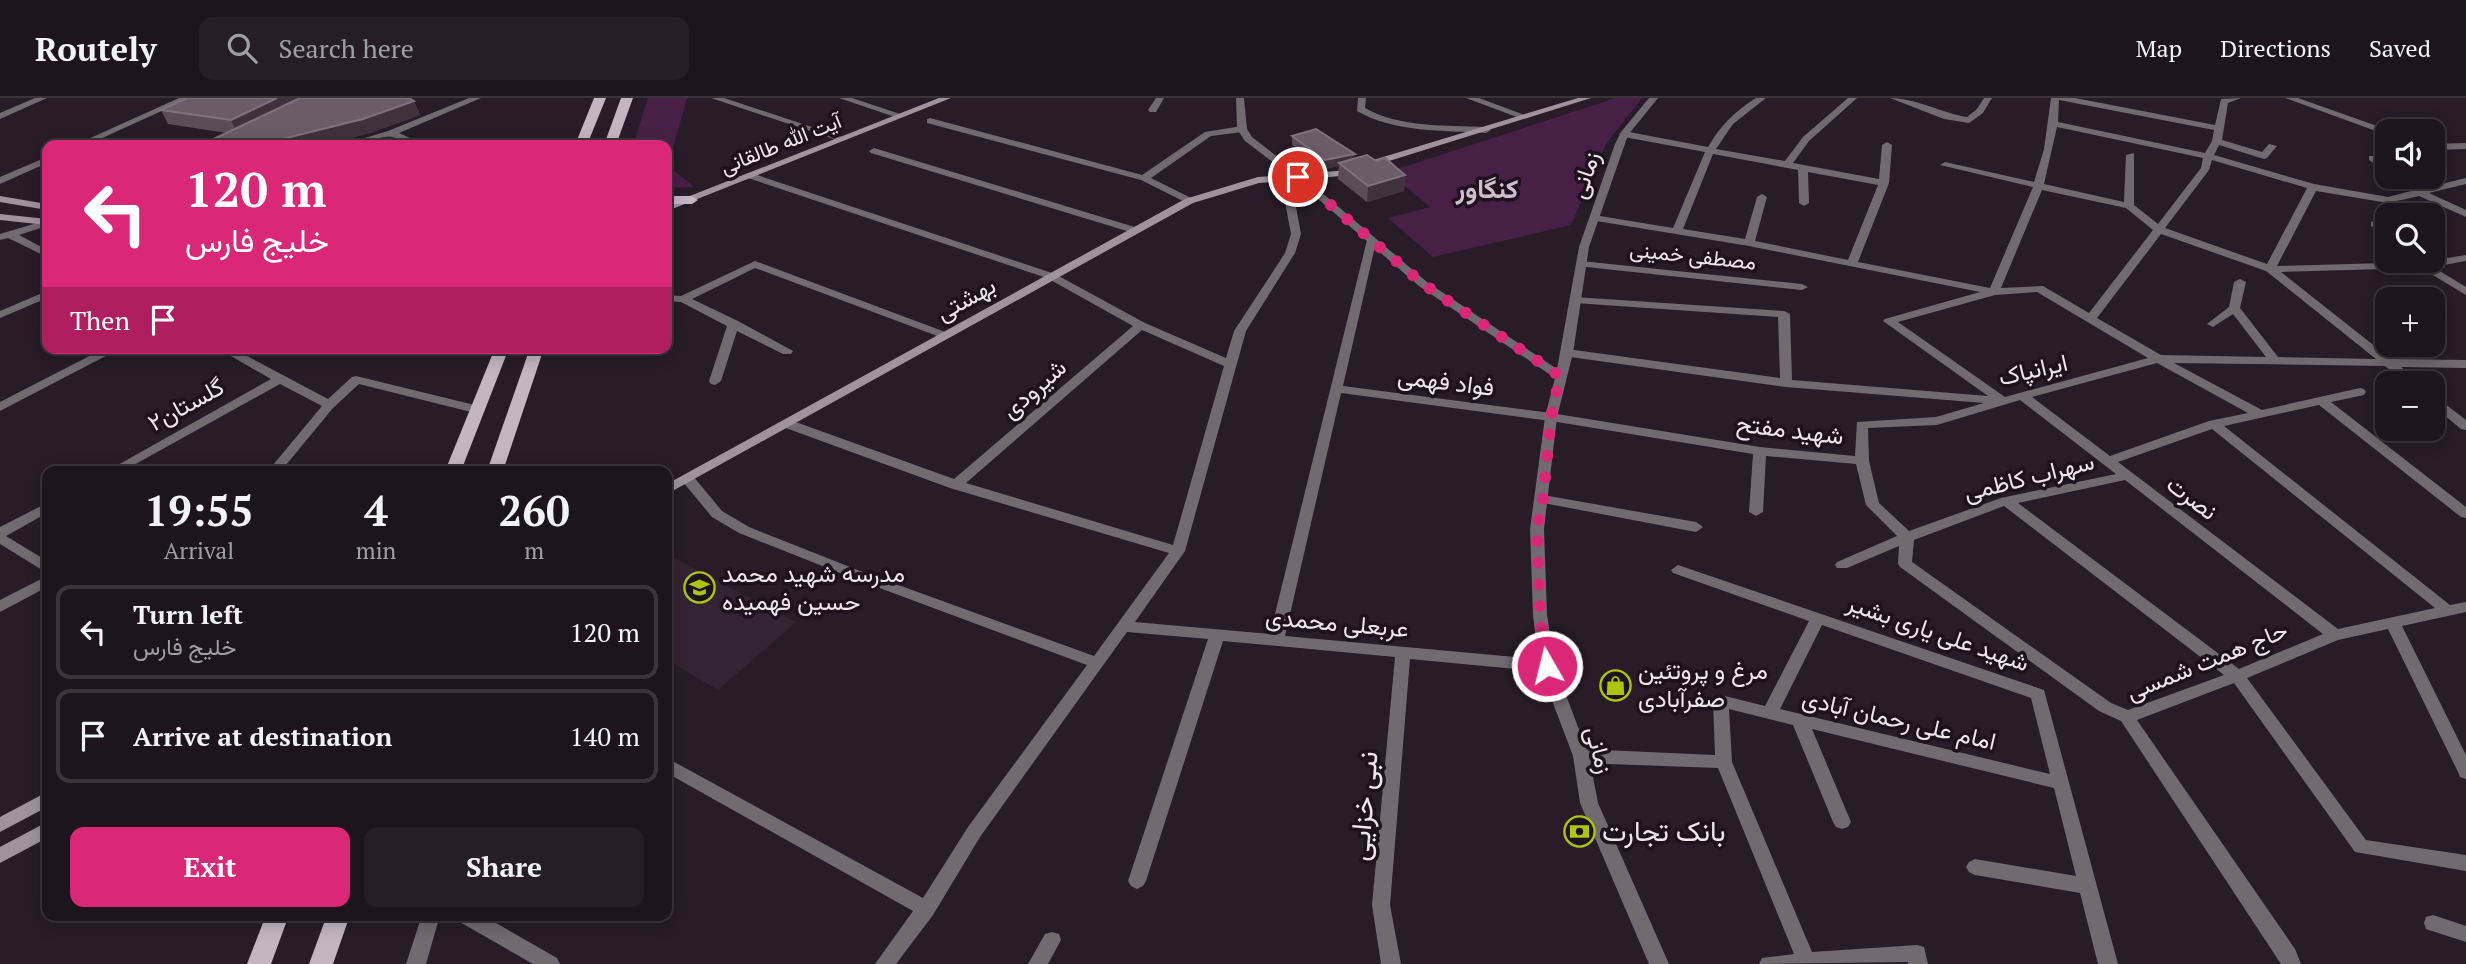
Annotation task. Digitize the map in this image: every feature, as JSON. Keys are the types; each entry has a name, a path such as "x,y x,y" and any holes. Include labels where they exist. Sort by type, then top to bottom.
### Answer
{"main road":[{"path":"583,140 600,98"},
{"path":"612,140 627,98"},
{"name":"آیت الله طالقانی","path":"672,206 947,98"},
{"name":"بهشتی","path":"672,487 1189,201 1258,180 1338,174 1587,98"},
{"path":"0,199 42,206"},
{"path":"672,200 692,200"},
{"path":"0,217 42,222"},
{"path":"455,466 500,354"},
{"path":"497,466 535,354"},
{"path":"0,825 42,802"},
{"path":"0,856 42,832"},
{"path":"259,964 276,921"},
{"path":"321,964 337,921"}],"street":[{"path":"0,116 43,98"},
{"path":"91,140 186,98"},
{"path":"365,140 391,133 477,98"},
{"path":"715,98 843,139"},
{"path":"843,98 901,116"},
{"path":"1153,110 1160,98"},
{"path":"1240,98 1242,129 1248,139 1298,177 1423,284 1560,376"},
{"path":"1362,98 1360,109 1371,117 1393,123 1486,130"},
{"path":"1470,98 1525,117"},
{"name":"زمانی","path":"1654,98 1624,134 1594,218 1581,264 1567,354 1551,417 1543,499 1537,529 1540,615 1547,666 1581,756 1589,803 1659,964"},
{"path":"1745,98 1759,99"},
{"path":"1787,165 1806,139 1853,98"},
{"path":"1894,98 1947,117 1969,120 1980,111 1987,98"},
{"path":"1994,292 2040,185 2055,124 2055,98"},
{"path":"2061,98 2099,101 2217,128"},
{"path":"2090,319 2206,169 2208,156 2217,141 2220,100 2237,98"},
{"path":"2290,98 2375,128"},
{"path":"1677,231 1709,150 1743,108 1759,99"},
{"path":"930,121 1144,178 1189,201"},
{"path":"2055,124 2208,156 2313,187 2388,200 2466,181"},
{"path":"1144,178 1208,134 1242,129"},
{"path":"391,133 408,140"},
{"path":"1624,134 1884,183"},
{"path":"2217,141 2264,156 2272,146"},
{"path":"1852,264 1884,183 1887,145"},
{"path":"2445,147 2466,146"},
{"path":"874,151 1134,230"},
{"path":"2129,206 2131,155"},
{"path":"0,181 42,162"},
{"path":"1945,165 2129,206 2158,229 2270,269 2399,371"},
{"path":"1803,168 1804,203"},
{"path":"751,176 1051,276 1141,325 1231,365"},
{"path":"885,964 926,909 974,832 1178,551 1240,331 1290,253 1296,234 1289,191 1298,177"},
{"path":"2270,269 2313,187"},
{"path":"2415,189 2466,214"},
{"path":"1749,243 1762,197"},
{"path":"1594,218 1749,243 1994,292"},
{"path":"5,236 42,225"},
{"path":"5,236 42,252"},
{"path":"1276,640 1371,242"},
{"path":"2445,260 2466,258"},
{"path":"682,299 755,264 944,335"},
{"name":"مصطفی خمینی","path":"1581,264 1802,288"},
{"path":"2270,269 2375,264"},
{"path":"2444,273 2466,292"},
{"path":"2213,324 2234,308 2240,282"},
{"path":"2003,401 1889,321 1994,292 2039,288 2158,359 2260,414"},
{"path":"0,315 42,295"},
{"path":"672,298 682,299 787,351"},
{"path":"1575,300 1784,314 1786,383"},
{"path":"2234,308 2274,360"},
{"path":"715,381 734,323"},
{"name":"شیرودی","path":"955,485 1141,325"},
{"path":"0,407 103,354"},
{"path":"234,354 329,404"},
{"name":"ایرانپاک","path":"1567,354 1786,383 2003,401 2158,359 2392,365 2466,364"},
{"name":"گلستان۲","path":"122,466 281,379"},
{"path":"278,466 329,404 356,380 479,410"},
{"name":"فواد فهمی","path":"1335,390 1551,417"},
{"path":"2109,461 2214,425 2360,392"},
{"name":"نصرت","path":"2023,396 2336,635"},
{"path":"1862,461 1862,425 1937,421 2003,401"},
{"path":"2322,401 2466,514"},
{"path":"2445,409 2466,426"},
{"name":"شهید مفتح","path":"1551,417 1760,451 1862,461 1873,505 1907,537"},
{"path":"788,424 860,453 955,485 1178,551"},
{"path":"2214,425 2449,612"},
{"path":"1756,512 1760,451"},
{"name":"سهراب کاظمی","path":"1907,537 2006,501 2126,476"},
{"path":"688,479 717,514 744,530 855,574 1095,662"},
{"path":"1543,499 1696,527"},
{"path":"2006,501 2237,676 2361,847 2466,863"},
{"path":"42,510 0,536 42,565"},
{"path":"1842,565 1907,537 1905,564 2105,707 2127,717"},
{"name":"شهید علی یاری بشیر","path":"1678,570 2038,694 2108,964"},
{"path":"0,607 42,584"},
{"name":"حاج همت شمسی","path":"2291,964 2288,955 2127,717 2336,635 2466,607"},
{"path":"1769,714 1818,618"},
{"path":"2392,622 2466,772"},
{"name":"عربعلی محمدی","path":"1123,626 1547,666"},
{"path":"1137,881 1217,635"},
{"name":"نبی خزایی","path":"1391,964 1381,905 1404,652"},
{"name":"امام علی رحمان آبادی","path":"1724,762 1721,701 2061,783"},
{"path":"1800,722 1842,822"},
{"path":"1581,756 1724,762 1806,960"},
{"path":"672,768 926,909"},
{"path":"1975,867 2087,886"},
{"path":"416,964 429,921"},
{"path":"475,921 550,964"},
{"path":"2433,923 2466,934"},
{"path":"1038,964 1052,940"},
{"path":"1769,964 1917,953 1918,964"}],"shaded area":[{"path":"648,98 687,98 672,152 672,140 635,140"},
{"path":"1616,98 1642,98 1606,144 1571,225 1433,257 1388,218 1430,207 1388,172"},
{"path":"672,169 694,187 672,188"},
{"name":"مدرسه شهید محمد حسین فهمیده","path":"672,557 796,622 718,690 672,663"}],"building":[{"path":"187,98 277,98 231,120 161,110"},
{"path":"300,98 409,98 414,101 363,119 278,140 212,140"},
{"path":"1316,129 1355,154 1325,160 1292,136"},
{"path":"1367,155 1376,161 1385,158 1405,175 1368,186 1339,163"}],"place":[{"name":"مدرسه شهید محمد حسین فهمیده","path":"699,588"},
{"name":"مرغ و پروتئین صفرآبادی","path":"1615,685"},
{"name":"بانک تجارت","path":"1579,831"}],"district":[{"name":"کنگاور","path":"1487,189"}],"route":[{"path":"1298,177 1423,284 1560,376 1551,417 1543,499 1537,529 1540,615 1547,666"}]}
